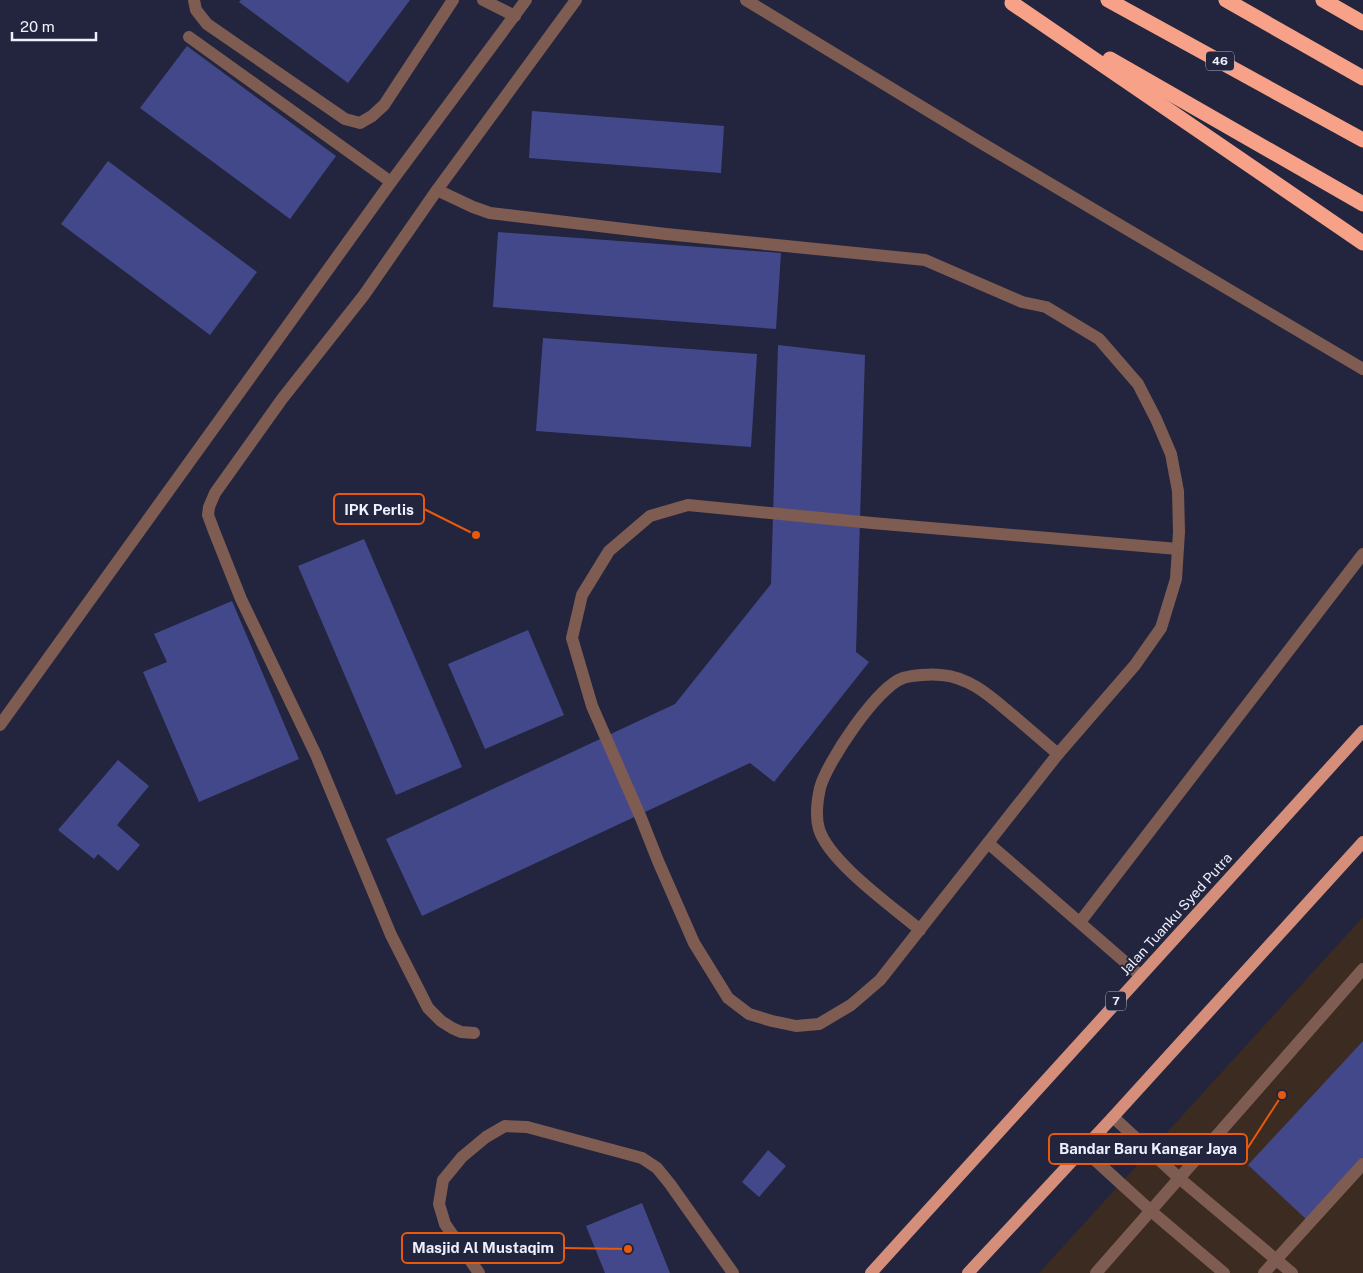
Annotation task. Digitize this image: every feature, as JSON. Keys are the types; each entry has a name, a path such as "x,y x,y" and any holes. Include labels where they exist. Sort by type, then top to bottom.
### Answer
{"highway":[{"name":"46","path":"1108,0 1363,140"},
{"path":"1226,0 1360,77"},
{"path":"1322,0 1363,23"},
{"path":"1009,2 1363,204"},
{"path":"1009,2 1363,243"}],"main road":[{"name":"Jalan Tuanku Syed Putra","path":"871,1273 1363,731"},
{"path":"968,1273 1363,842"}],"street":[{"path":"194,0 196,10 207,24 345,119 360,122 372,116 384,104 453,0"},
{"path":"482,0 515,16"},
{"path":"0,725 391,182 526,0"},
{"path":"474,1033 461,1032 452,1028 441,1021 428,1008 392,935 316,755 241,599 208,514 209,507 216,493 282,399 364,295 437,190 576,0"},
{"path":"746,0 978,141 1363,369"},
{"path":"189,37 391,182"},
{"path":"437,190 490,213 676,235 925,260 1022,302 1046,308 1099,339 1138,384 1171,454 1178,491 1179,532 1178,549 1176,579 1161,628 1135,665 1058,754 880,980 851,1005 819,1024 796,1026 749,1014 728,998 694,943 592,706 572,638 582,595 609,551 650,516 688,505 1178,549"},
{"path":"1080,922 1363,554"},
{"path":"920,930 856,877 831,850 820,830 816,812 820,787 844,742 869,709 886,688 903,678 922,675 942,675 963,680 982,690 1058,754"},
{"path":"988,843 1140,975"},
{"path":"1096,1273 1363,969"},
{"path":"1113,1117 1179,1178 1292,1273"},
{"path":"479,1273 445,1224 439,1204 443,1180 462,1156 486,1136 506,1126 527,1127 642,1158 657,1168 670,1184 733,1273"},
{"path":"1083,1149 1151,1211 1224,1273"},
{"path":"1264,1273 1363,1164"}],"shaded area":[{"path":"1363,917 1363,1273 1039,1273"}],"building":[{"path":"241,0 410,0 348,83 239,2"},
{"path":"187,46 336,156 290,219 140,108"},
{"path":"532,111 724,126 721,173 529,158"},
{"path":"108,161 257,272 210,335 61,224"},
{"path":"498,232 781,253 776,329 493,307"},
{"path":"543,338 757,354 751,447 536,431"},
{"path":"778,345 865,355 856,652 869,662 774,782 750,763 422,916 386,839 675,704 771,584"},
{"path":"364,539 462,767 396,795 298,566"},
{"path":"232,601 299,759 199,802 143,672 167,662 154,634"},
{"path":"528,630 564,715 485,749 448,664"},
{"path":"118,760 149,786 117,825 140,845 118,871 98,854 94,859 58,830"},
{"path":"1363,1041 1363,1158 1306,1219 1248,1165"},
{"path":"768,1150 786,1166 759,1197 742,1182"},
{"path":"642,1203 670,1273 605,1273 586,1226"}],"place":[{"name":"IPK Perlis","path":"476,535"},
{"name":"Bandar Baru Kangar Jaya","path":"1282,1095"},
{"name":"Masjid Al Mustaqim","path":"628,1249"}]}
